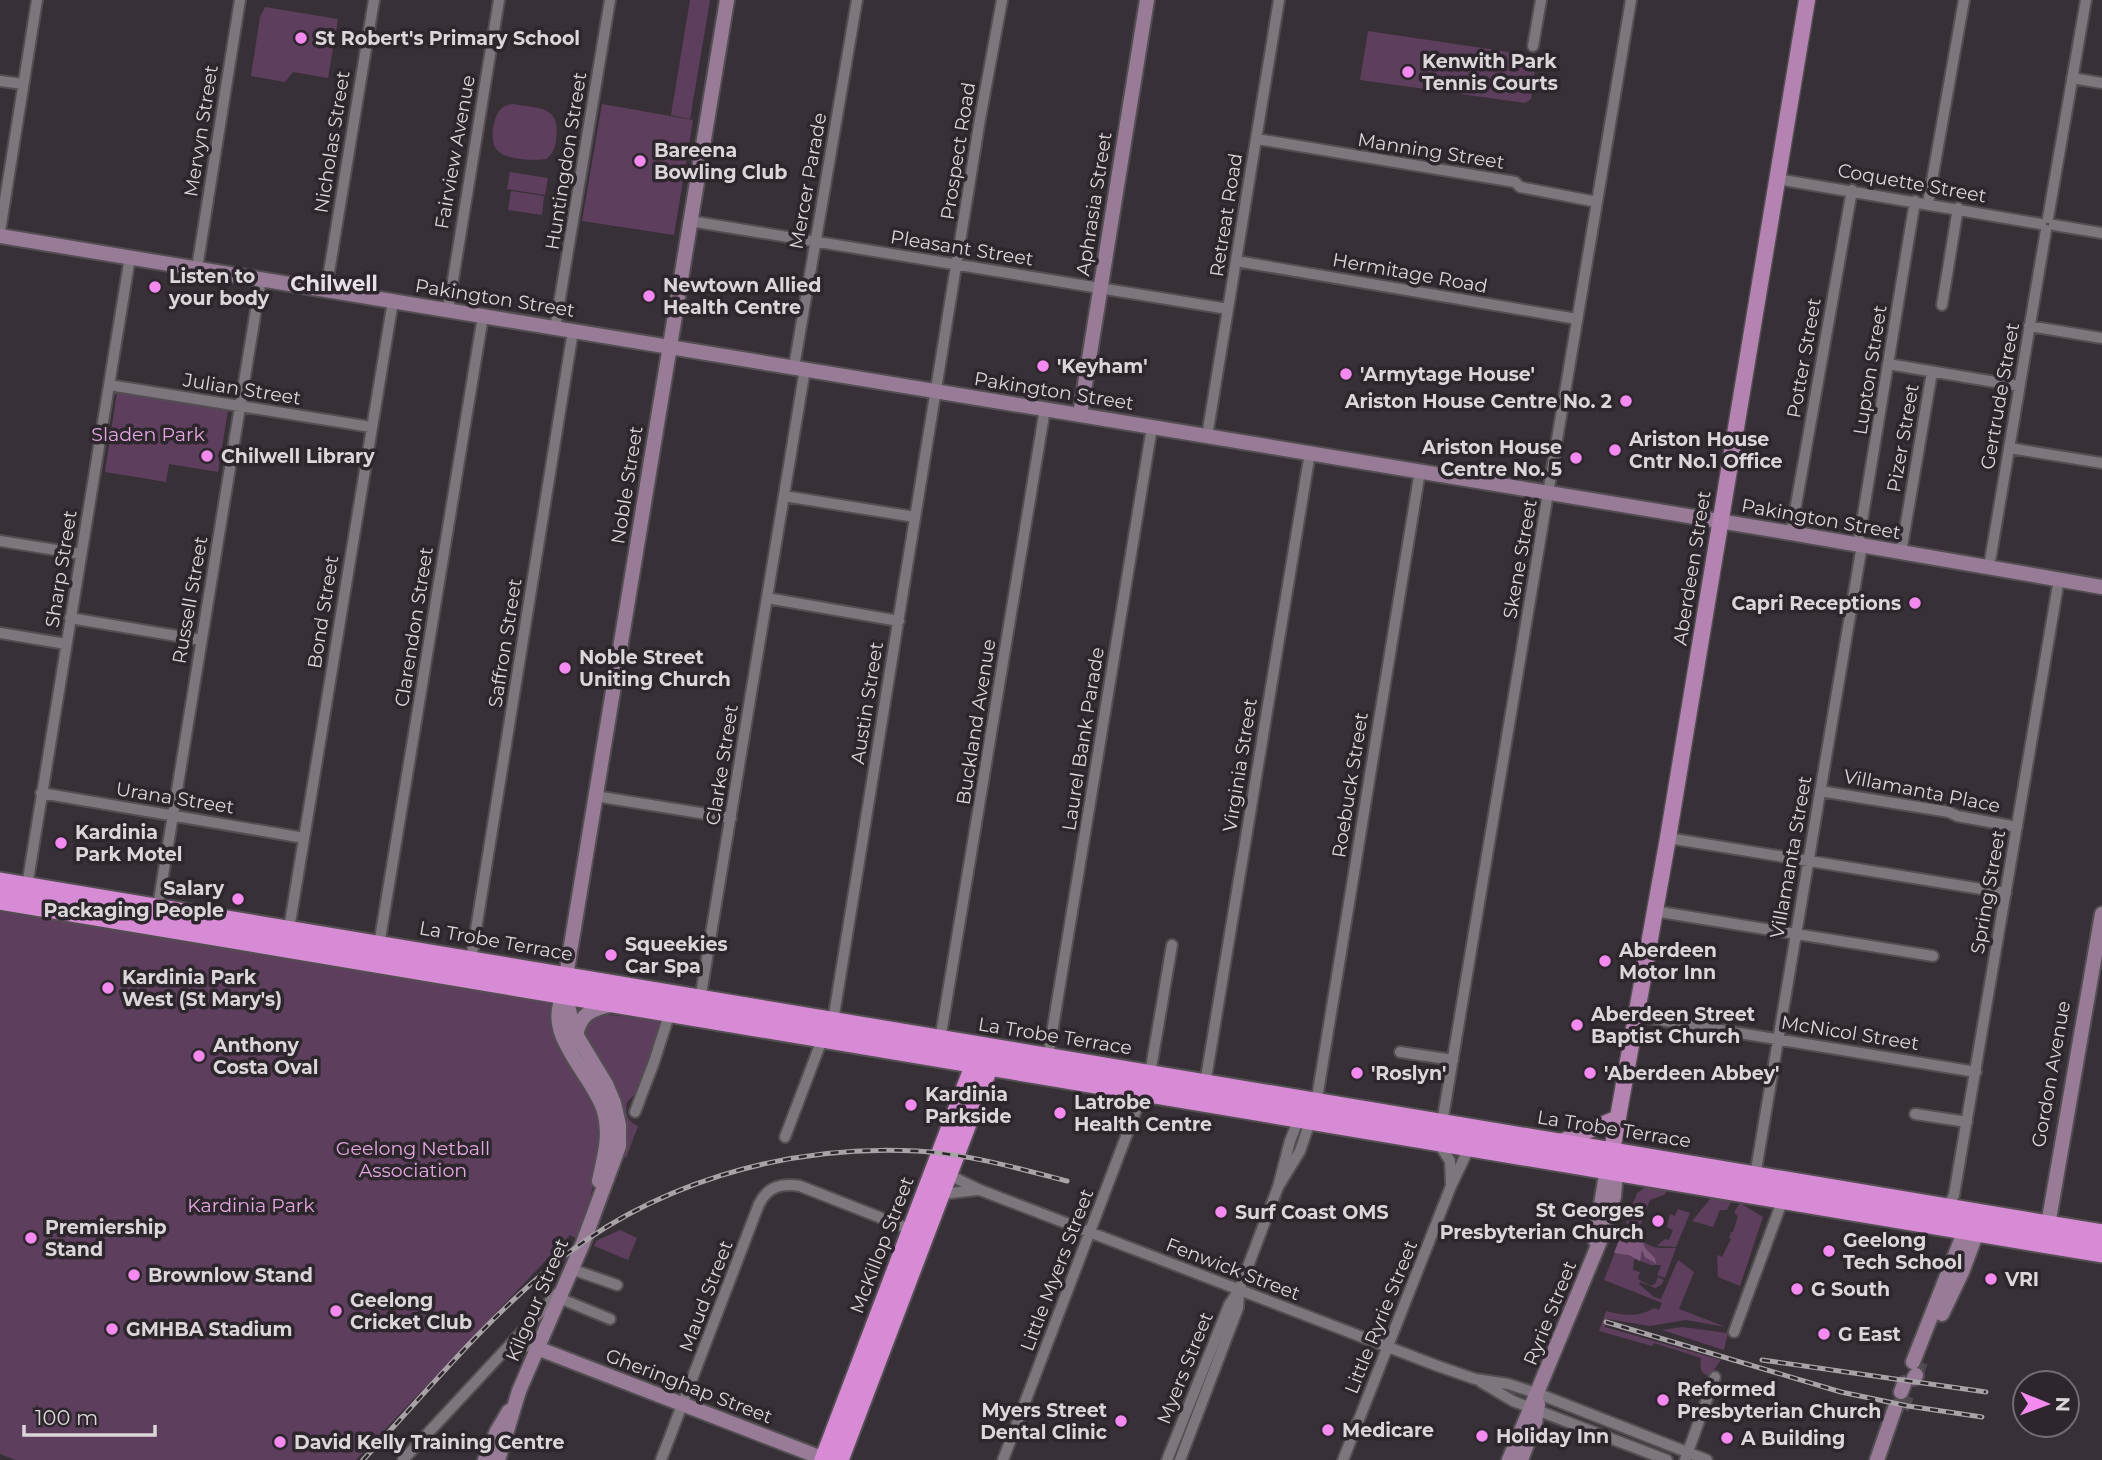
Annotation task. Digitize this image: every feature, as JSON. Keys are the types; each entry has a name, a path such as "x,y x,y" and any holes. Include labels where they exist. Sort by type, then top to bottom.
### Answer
{"highway":[{"name":"La Trobe Terrace","path":"0,881 156,917 565,985 701,1000 828,1029 1147,1083 1309,1114 1439,1132 1560,1142 1613,1157 1642,1175 1929,1224 1972,1225 2046,1234 2102,1234"},
{"name":"La Trobe Terrace","path":"0,900 289,929 471,960 565,985 617,1003 670,1012 940,1040 986,1056 1048,1057 1147,1083 1205,1084 1309,1114"},
{"name":"McKillop Street","path":"839,1460 949,1175 986,1056"},
{"name":"McKillop Street","path":"825,1460 912,1230 986,1056"},
{"name":"La Trobe Terrace","path":"1439,1132 1470,1146 1613,1157 1755,1176 1947,1209 1972,1225"},
{"path":"912,1230 920,1226 938,1181 949,1175"},
{"name":"La Trobe Terrace","path":"2046,1234 2102,1252"}],"main road":[{"name":"Aberdeen Street","path":"1613,1157 1807,0"},
{"path":"1560,1142 1618,1118"}],"street":[{"path":"0,233 37,0"},
{"name":"Mervyn Street","path":"197,268 240,0"},
{"name":"Nicholas Street","path":"326,290 374,0"},
{"name":"Fairview Avenue","path":"448,310 499,0"},
{"name":"Huntingdon Street","path":"555,328 610,0"},
{"name":"Noble Street","path":"565,985 727,0"},
{"name":"Mercer Parade","path":"799,368 815,243 857,0"},
{"name":"Prospect Road","path":"936,391 1002,0"},
{"name":"Aphrasia Street","path":"1080,415 1147,0"},
{"name":"Retreat Road","path":"1207,436 1279,0"},
{"path":"1533,46 1541,0"},
{"path":"1618,0 1631,1"},
{"path":"1928,203 1964,0"},
{"name":"Gertrude Street","path":"1989,567 2086,0"},
{"name":"Skene Street","path":"1439,1132 1631,1"},
{"path":"2072,78 2102,83"},
{"path":"0,81 23,84"},
{"name":"Manning Street","path":"1256,139 1515,182 1520,187 1597,202"},
{"name":"Coquette Street","path":"1777,179 2102,233"},
{"name":"Potter Street","path":"1791,533 1852,190"},
{"name":"Lupton Street","path":"1860,545 1915,201"},
{"path":"1942,305 1958,208"},
{"name":"Pleasant Street","path":"690,221 1228,309"},
{"name":"Pakington Street","path":"0,233 2102,587"},
{"name":"Sharp Street","path":"27,886 130,257"},
{"name":"Hermitage Road","path":"1236,261 1577,319"},
{"name":"Russell Street","path":"156,917 261,279"},
{"name":"Bond Street","path":"289,929 393,301"},
{"name":"Clarendon Street","path":"379,945 482,316"},
{"path":"2029,326 2102,338"},
{"name":"Saffron Street","path":"471,960 573,331"},
{"path":"1888,364 2019,386"},
{"name":"Clarke Street","path":"701,1000 784,496 799,368"},
{"name":"Pizer Street","path":"1901,552 1932,372"},
{"name":"Julian Street","path":"109,385 371,427"},
{"name":"Austin Street","path":"828,1029 936,391"},
{"name":"Buckland Avenue","path":"940,1040 1045,409"},
{"name":"Laurel Bank Parade","path":"1048,1057 1152,427"},
{"path":"2009,448 2102,463"},
{"name":"Virginia Street","path":"1205,1084 1310,453"},
{"name":"Roebuck Street","path":"1309,1114 1320,1081 1420,471"},
{"path":"784,496 915,517"},
{"path":"0,541 81,554"},
{"name":"Villamanta Street","path":"1755,1176 1860,545"},
{"name":"Spring Street","path":"1947,1209 1954,1195 1961,1159 2059,579"},
{"path":"767,598 899,621"},
{"path":"70,618 201,640"},
{"path":"0,633 66,644"},
{"name":"Villamanta Place","path":"1821,791 1949,812 1957,816 2017,827"},
{"name":"Urana Street","path":"41,793 304,838"},
{"path":"594,796 731,818"},
{"path":"1668,838 2006,893"},
{"path":"1654,911 1933,956"},
{"name":"Gordon Avenue","path":"2046,1234 2102,914"},
{"name":"Little Myers Street","path":"1003,1460 1147,1083 1172,944"},
{"name":"Kilgour Street","path":"498,1460 520,1391 616,1157 619,1132 616,1111 609,1091 576,1036 565,985"},
{"name":"Kilgour Street","path":"565,985 558,1006 560,1028 571,1053 600,1101 607,1124 605,1156 590,1223"},
{"path":"576,1036 580,1022 587,1012 617,1003"},
{"path":"635,1112 670,1012"},
{"name":"McNicol Street","path":"1636,1016 1976,1072"},
{"path":"785,1137 828,1029"},
{"path":"1400,1052 1453,1060"},
{"name":"Myers Street","path":"1167,1460 1228,1307 1239,1290 1278,1187 1296,1158 1309,1114"},
{"path":"1915,1114 1967,1122"},
{"path":"1439,1132 1450,1161 1451,1186"},
{"name":"Little Ryrie Street","path":"1343,1460 1451,1186 1470,1146"},
{"name":"Ryrie Street","path":"1509,1460 1534,1409 1607,1224 1614,1196 1613,1157"},
{"name":"Ryrie Street","path":"1594,1255 1613,1157"},
{"name":"Fenwick Street","path":"949,1175 1088,1233 1475,1379 1501,1395 1534,1409 1667,1460"},
{"path":"1614,1196 1642,1175"},
{"name":"Maud Street","path":"661,1460 765,1194 782,1185 800,1186 912,1230"},
{"name":"Fenwick Street","path":"942,1194 980,1190"},
{"path":"1734,1332 1783,1199"},
{"path":"1929,1224 1940,1230 1948,1239 1950,1270"},
{"path":"1972,1225 1962,1272 1912,1376 1950,1270 1972,1225"},
{"path":"571,1269 615,1286"},
{"name":"Myers Street","path":"1180,1460 1238,1308 1239,1290"},
{"path":"403,1460 561,1293 610,1319"},
{"path":"506,1350 520,1345 537,1348"},
{"name":"Gheringhap Street","path":"537,1348 825,1460"},
{"path":"1686,1456 1715,1377"},
{"name":"Fenwick Street","path":"1475,1379 1539,1391 1686,1456 1707,1460"},
{"name":"Kilgour Street","path":"485,1460 497,1431 520,1391"},
{"path":"1884,1444 1895,1408"},
{"name":"Ryrie Street","path":"1521,1460 1535,1423 1534,1409"},
{"path":"1877,1460 1902,1409 1887,1460"},
{"path":"1612,1440 1619,1425"}],"green space":[{"path":"690,0 710,0 690,119 671,115"},
{"path":"265,7 338,19 328,78 293,72 285,82 251,76 260,17"},
{"path":"1368,31 1530,55 1536,63 1531,99 1525,103 1360,80"},
{"path":"513,104 540,108 555,120 555,146 546,159 513,158 497,150 493,141 496,116 502,108"},
{"name":"Bareena Bowling Club","path":"602,104 693,120 674,235 582,221"},
{"path":"510,172 548,178 545,195 507,189"},
{"path":"511,191 544,196 542,215 508,210"},
{"name":"Sladen Park","path":"117,392 228,410 218,472 169,464 166,482 105,472"},
{"name":"Kardinia Park","path":"0,907 549,999 555,1037 595,1102 599,1115 596,1168 577,1239 570,1235 356,1460 16,1460 0,1454"},
{"path":"602,1014 655,1020 662,1025 638,1091 627,1102 628,1117 638,1126 626,1158 622,1156 583,1033 584,1026 593,1017"},
{"path":"1646,1187 1667,1191 1664,1195 1650,1200 1639,1229 1626,1223 1637,1193"},
{"path":"1711,1198 1731,1202 1727,1210 1720,1210 1713,1227 1692,1221"},
{"path":"1740,1203 1763,1217 1740,1286 1718,1277 1717,1255 1722,1257 1731,1239 1729,1238 1738,1216 1734,1212"},
{"path":"1678,1209 1690,1213 1676,1247 1657,1246 1665,1239 1669,1240 1673,1230 1667,1227 1670,1214 1675,1216"},
{"path":"1625,1227 1650,1246 1676,1248 1665,1278 1657,1275 1661,1265 1651,1265 1634,1259 1633,1270 1640,1272 1638,1279 1651,1286 1658,1277 1664,1280 1655,1288 1640,1282 1639,1284 1654,1297 1661,1299 1678,1260 1694,1272 1679,1309 1726,1327 1686,1320 1650,1326 1607,1319 1605,1327 1721,1360 1709,1376 1701,1369 1701,1358 1654,1343 1652,1346 1599,1331 1606,1311 1636,1314 1654,1308 1659,1310 1662,1303 1604,1280"},
{"path":"620,1230 637,1238 628,1260 594,1246 596,1241"},
{"path":"1682,1327 1728,1333 1724,1350 1662,1330"}],"shaded area":[{"path":"1629,1232 1640,1237 1655,1258 1656,1264 1645,1257 1642,1250 1640,1261 1629,1255 1614,1253 1619,1240 1628,1244"}],"tunnel":[{"path":"1916,1375 1921,1362"},
{"path":"1902,1409 1908,1393"}],"railway":[{"path":"363,1460 475,1338 547,1270 586,1240 629,1214 674,1193 720,1176 769,1163 867,1151 917,1151 955,1155 1067,1181"},
{"path":"1606,1322 1841,1392 1982,1417"},
{"path":"1762,1360 1986,1392"}],"place":[{"name":"St Robert's Primary School","path":"301,38"},
{"name":"Kenwith Park Tennis Courts","path":"1408,72"},
{"name":"Bareena Bowling Club","path":"640,161"},
{"name":"Listen to your body","path":"155,287"},
{"name":"Newtown Allied Health Centre","path":"649,296"},
{"name":"'Keyham'","path":"1043,366"},
{"name":"'Armytage House'","path":"1346,374"},
{"name":"Ariston House Centre No. 2","path":"1626,401"},
{"name":"Ariston House Cntr No.1 Office","path":"1615,450"},
{"name":"Chilwell Library","path":"207,456"},
{"name":"Ariston House Centre No. 5","path":"1576,458"},
{"name":"Capri Receptions","path":"1915,603"},
{"name":"Noble Street Uniting Church","path":"565,668"},
{"name":"Kardinia Park Motel","path":"61,843"},
{"name":"Salary Packaging People","path":"238,899"},
{"name":"Squeekies Car Spa","path":"611,955"},
{"name":"Aberdeen Motor Inn","path":"1605,961"},
{"name":"Kardinia Park West (St Mary's)","path":"108,988"},
{"name":"Aberdeen Street Baptist Church","path":"1577,1025"},
{"name":"Anthony Costa Oval","path":"199,1056"},
{"name":"'Roslyn'","path":"1357,1073"},
{"name":"'Aberdeen Abbey'","path":"1590,1073"},
{"name":"Kardinia Parkside","path":"911,1105"},
{"name":"Latrobe Health Centre","path":"1060,1113"},
{"name":"Surf Coast OMS","path":"1221,1212"},
{"name":"St Georges Presbyterian Church","path":"1658,1221"},
{"name":"Premiership Stand","path":"31,1238"},
{"name":"Geelong Tech School","path":"1829,1251"},
{"name":"Brownlow Stand","path":"134,1275"},
{"name":"VRI","path":"1991,1279"},
{"name":"G South","path":"1797,1289"},
{"name":"Geelong Cricket Club","path":"336,1311"},
{"name":"GMHBA Stadium","path":"112,1329"},
{"name":"G East","path":"1824,1334"},
{"name":"Reformed Presbyterian Church","path":"1663,1400"},
{"name":"Myers Street Dental Clinic","path":"1121,1421"},
{"name":"Medicare","path":"1328,1430"},
{"name":"Holiday Inn","path":"1482,1436"},
{"name":"A Building","path":"1727,1438"},
{"name":"David Kelly Training Centre","path":"280,1442"}],"district":[{"name":"Chilwell","path":"334,283"}],"park label":[{"name":"Geelong Netball Association","path":"413,1159"}]}
